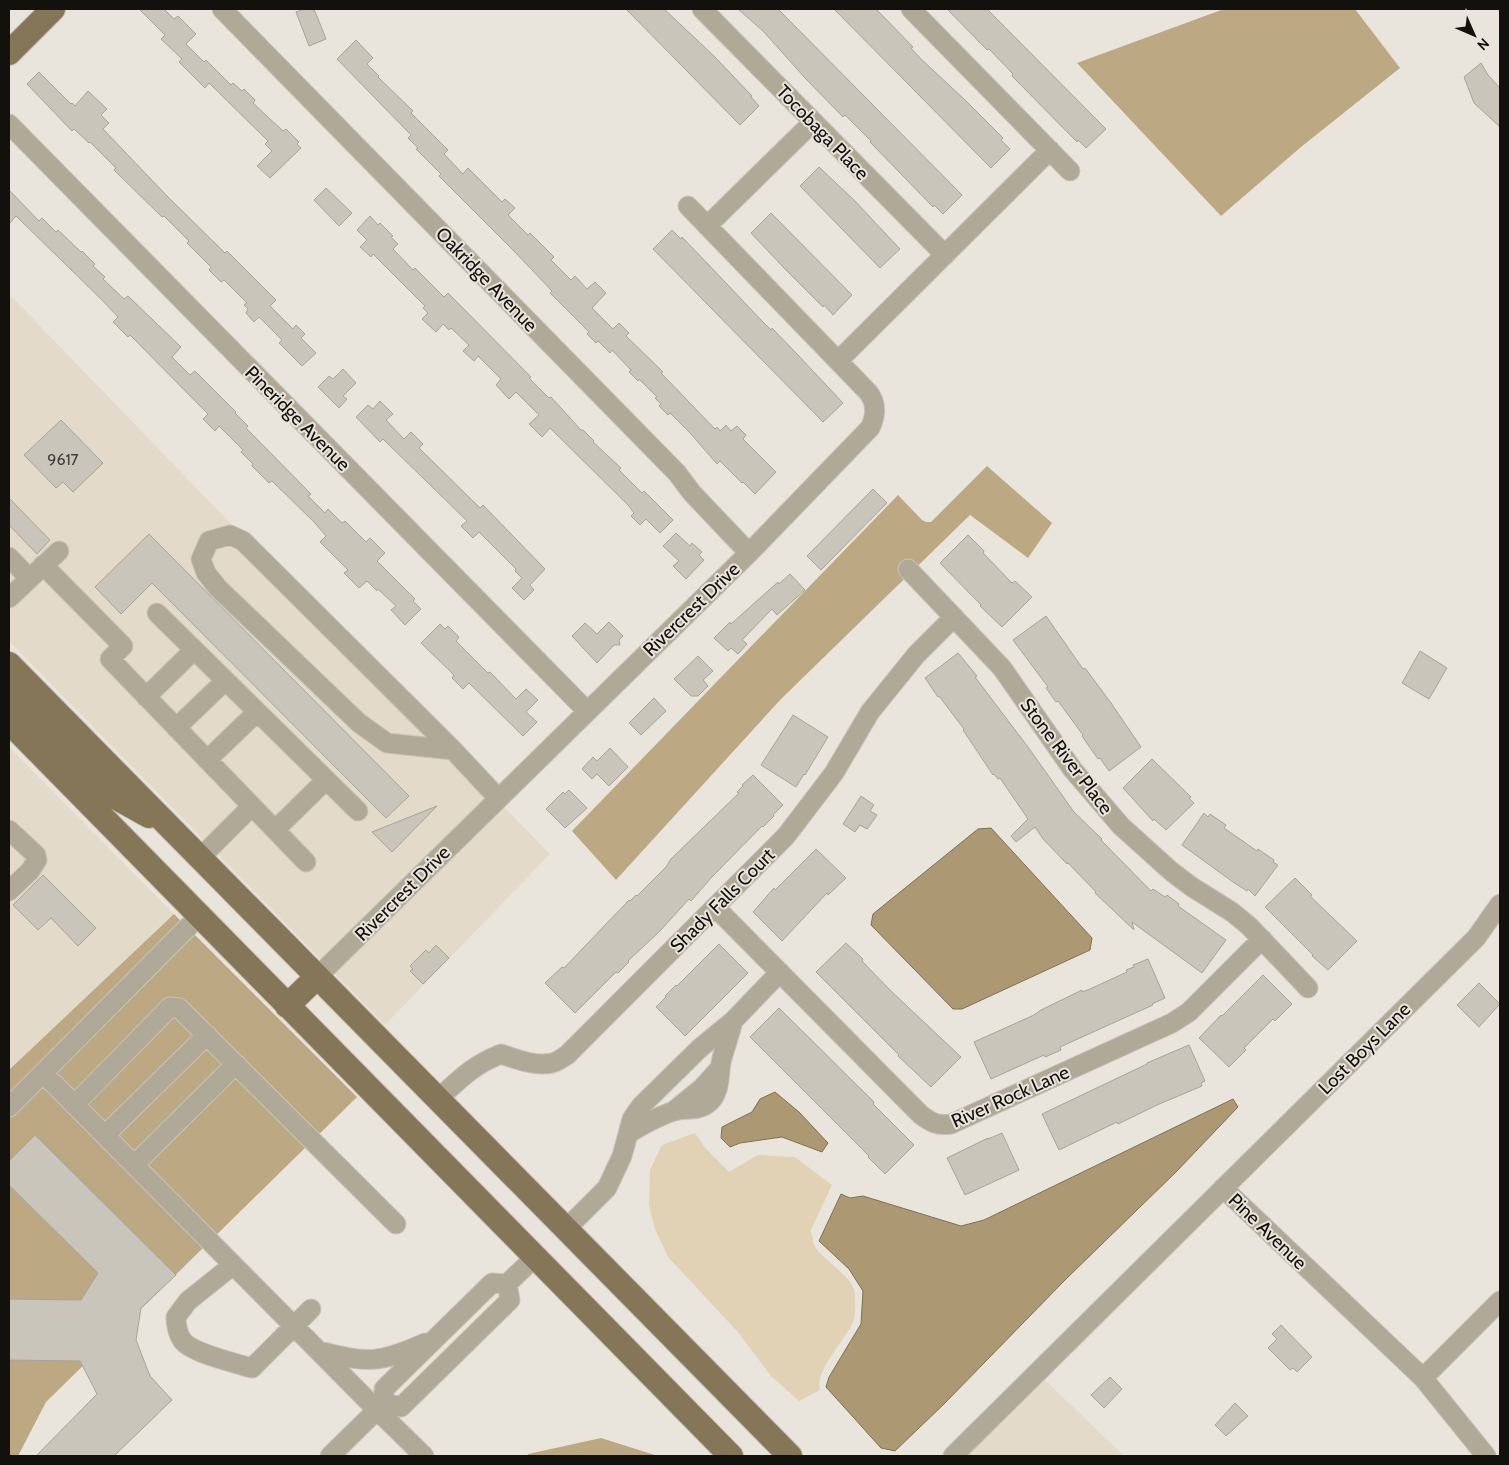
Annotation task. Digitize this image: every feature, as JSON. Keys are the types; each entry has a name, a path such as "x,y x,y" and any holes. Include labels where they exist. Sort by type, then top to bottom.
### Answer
{"main road":[{"path":"9,53 53,9"},
{"path":"9,664 790,1456"},
{"path":"9,693 113,796 143,813 165,822"},
{"path":"9,722 728,1455"},
{"path":"287,1006 317,977"}],"street":[{"name":"Oakridge Avenue","path":"222,9 677,473 692,493 749,553"},
{"name":"Tocobaga Place","path":"702,9 945,256"},
{"path":"910,9 1070,171"},
{"path":"707,226 813,122"},
{"name":"Pineridge Avenue","path":"9,124 587,711"},
{"path":"838,361 1050,150"},
{"name":"Rivercrest Drive","path":"317,977 749,553 870,428 875,413 872,397 688,206"},
{"path":"453,750 387,743 359,723 218,588 206,573 201,559 209,542 230,535 243,541 453,750 498,798"},
{"path":"9,598 59,551"},
{"path":"9,557 30,578"},
{"path":"43,565 123,646 110,659 306,862"},
{"name":"Stone River Place","path":"908,569 1002,668 1073,770 1121,826 1172,872 1232,912 1262,939 1308,988"},
{"path":"157,613 358,811"},
{"name":"Shady Falls Court","path":"438,1099 470,1069 484,1060 501,1054 542,1064 553,1063 566,1055 786,836 834,773 870,712 884,693 916,655 954,617"},
{"path":"146,696 194,650"},
{"path":"176,728 225,681"},
{"path":"207,760 257,712"},
{"path":"275,830 326,780"},
{"path":"200,858 252,806"},
{"path":"9,830 36,855 37,860 30,871 9,891"},
{"name":"Lost Boys Lane","path":"1223,1188 1476,938 1500,904"},
{"name":"River Rock Lane","path":"715,907 921,1116 940,1126 951,1124 1172,1023 1190,1012 1262,939"},
{"path":"9,1107 199,916"},
{"path":"566,1229 607,1188 629,1133 632,1118 641,1106 700,1048 733,1021 780,972"},
{"path":"74,1105 170,1007 179,1008 396,1224"},
{"path":"629,1133 674,1111 692,1109 707,1104 717,1090 716,1074 733,1021"},
{"path":"104,1135 207,1035"},
{"path":"686,1061 716,1074"},
{"path":"134,1165 236,1064"},
{"path":"42,1074 318,1351 380,1406 424,1456"},
{"name":"Pine Avenue","path":"953,1456 1223,1188 1422,1378 1486,1456"},
{"path":"330,1456 380,1406 384,1390 492,1283 507,1284 535,1257"},
{"path":"233,1265 188,1301 176,1317 177,1331 182,1342 191,1349 252,1368 311,1309"},
{"path":"380,1406 401,1407 510,1300 507,1284"},
{"path":"1422,1378 1500,1301"},
{"path":"318,1351 355,1359 378,1360 388,1358 435,1339"}],"shaded area":[{"path":"1224,9 1355,9 1400,68 1301,147 1221,216 1077,63"},
{"path":"9,294 491,793 321,960 9,641"},
{"path":"987,466 1052,523 1028,558 970,515 781,699 616,880 572,831 898,495 922,520 931,522"},
{"path":"9,747 174,914 9,1070"},
{"path":"503,806 550,854 385,1025 334,973"},
{"path":"991,828 1092,938 1090,950 962,1009 953,1009 871,925 873,914 978,829"},
{"path":"174,914 357,1097 46,1402 18,1456 9,1456 9,1070"},
{"path":"775,1092 799,1112 828,1143 822,1152 782,1137 740,1143 730,1147 721,1138 722,1127 752,1112 760,1099"},
{"path":"1233,1099 1238,1107 1176,1172 1065,1280 944,1404 895,1451 881,1448 826,1387 829,1377 861,1324 863,1291 849,1269 819,1241 841,1194 850,1198 863,1196 961,1226 984,1220"},
{"path":"695,1133 706,1149 729,1172 758,1155 795,1157 832,1185 810,1232 813,1236 813,1243 818,1250 841,1272 853,1288 855,1316 826,1365 819,1383 820,1390 799,1401 771,1376 737,1331 668,1257 655,1229 649,1205 650,1170 662,1145"},
{"path":"1044,1379 1124,1456 966,1456"},
{"path":"601,1438 658,1456 527,1456 528,1454"}],"building":[{"path":"139,9 164,9 174,19 178,16 196,34 186,44 204,62 206,60 231,85 233,83 242,91 244,89 255,100 253,103 283,131 286,129 299,142 297,144 301,148 270,178 257,166 272,151 265,144 268,141 209,83 205,88 179,62 182,59 161,39 165,35"},
{"path":"304,9 314,9 326,39 309,46 296,12"},
{"path":"626,9 664,9 714,56 759,106 740,125"},
{"path":"738,9 778,9 962,195 943,214 934,205 933,207 871,141 845,115 843,117 805,78 764,32"},
{"path":"834,9 876,9 913,47 911,48 920,58 1003,138 1001,140 1010,149 991,168"},
{"path":"947,9 987,9 1106,129 1086,148 1078,140 1077,142 1012,76 1013,74 989,49 987,50"},
{"path":"356,40 373,58 367,64 413,111 411,113 448,150 444,154 463,174 468,168 502,202 505,199 515,208 508,215 528,235 530,233 554,257 551,260 571,280 575,276 587,289 595,282 606,293 592,308 613,329 619,323 629,333 626,336 663,372 661,373 715,429 717,427 720,431 726,425 731,431 737,426 746,435 743,439 776,472 755,494 720,461 717,464 670,413 668,415 659,406 661,404 655,398 657,397 629,372 631,370 612,350 610,353 598,341 596,343 587,334 589,332 550,293 552,291 439,176 441,174 416,149 418,148 408,138 411,135 337,59"},
{"path":"1481,63 1488,75 1500,88 1500,127 1474,103 1464,77"},
{"path":"39,72 71,104 75,106 88,91 107,109 101,115 109,123 103,129 168,197 225,253 227,251 276,300 270,306 293,329 296,325 305,334 301,338 316,353 302,366 279,343 282,340 259,317 254,322 246,313 248,309 244,305 247,303 224,280 221,282 209,270 211,267 187,243 189,241 114,170 116,168 90,142 74,129 72,131 27,84"},
{"path":"819,167 854,200 900,249 880,268 800,186"},
{"path":"326,188 352,213 339,226 314,200"},
{"path":"9,190 39,221 42,218 56,232 58,230 82,251 95,264 93,266 105,277 103,279 124,299 128,296 181,347 172,357 190,375 195,371 236,412 248,426 246,428 311,494 308,496 325,513 328,509 342,523 345,521 366,542 370,538 385,553 377,561 415,599 413,601 421,609 405,625 391,610 396,606 378,589 377,591 367,581 359,588 344,573 348,570 320,542 326,536 315,523 272,481 269,483 252,466 253,464 241,452 243,450 219,426 215,431 203,419 208,414 130,335 128,337 113,322 118,317 104,302 16,216 9,224"},
{"path":"771,213 852,295 833,315 751,233"},
{"path":"370,216 378,225 380,223 393,236 391,237 398,244 393,249 413,270 415,268 444,297 448,293 531,377 529,378 549,398 551,397 581,430 621,468 619,470 642,493 644,491 673,520 660,533 646,519 640,525 631,516 634,513 629,506 550,428 542,437 529,424 539,415 516,392 509,399 496,385 501,379 478,356 474,361 463,351 469,345 451,328 449,330 443,324 436,332 422,319 428,313 423,308 425,306 373,254 371,257 360,247 367,240 357,230"},
{"path":"672,230 681,239 682,237 771,330 772,328 843,403 823,422 653,249"},
{"path":"343,369 356,383 343,396 347,399 339,408 318,387 329,376 333,379"},
{"path":"380,401 393,414 386,420 404,439 411,432 423,444 419,448 480,508 483,505 545,569 530,585 534,590 524,600 512,588 522,578 515,571 516,569 479,532 473,538 461,526 467,521 383,439 380,442 356,417 368,405 373,409"},
{"path":"61,420 103,463 73,492 63,482 56,488 24,455"},
{"path":"873,489 887,503 821,570 807,556"},
{"path":"9,498 50,540 37,554 9,525"},
{"path":"676,533 690,546 692,543 702,552 699,555 704,560 686,579 673,566 679,561 663,546"},
{"path":"149,534 409,796 386,818 152,583 121,614 95,587"},
{"path":"968,535 1012,583 1015,581 1032,597 1002,627 940,563"},
{"path":"790,574 805,590 777,615 772,609 742,640 747,644 738,654 731,648 728,651 714,638 730,622 731,624 778,582 779,584"},
{"path":"1046,616 1083,669 1085,668 1111,703 1141,747 1109,771 1100,758 1098,759 1058,701 1056,702 1046,688 1048,687 1013,640"},
{"path":"609,622 623,636 619,640 620,645 614,645 597,663 572,636 585,623 597,634"},
{"path":"440,624 445,629 448,626 459,637 456,641 516,699 526,689 538,700 526,712 537,722 523,736 469,683 463,689 452,678 454,675 421,643"},
{"path":"1420,651 1447,668 1429,699 1402,683"},
{"path":"958,653 977,676 975,677 1074,812 1151,891 1153,889 1165,897 1167,895 1179,904 1178,906 1226,940 1202,973 1132,922 1134,930 1067,864 1043,839 1035,827 1016,842 1011,836 1028,819 1000,778 998,779 993,775 964,729 925,678"},
{"path":"698,656 713,671 703,680 708,686 698,696 691,696 674,679"},
{"path":"654,698 666,711 641,735 629,723"},
{"path":"793,715 828,737 796,787 761,765"},
{"path":"610,748 628,767 609,786 597,774 592,779 582,769 593,757 597,761"},
{"path":"1152,759 1191,797 1189,798 1194,803 1166,830 1154,819 1153,821 1123,788"},
{"path":"753,775 783,805 691,901 689,899 618,973 616,972 575,1013 545,983 562,967 564,968 629,900 637,896 666,867 671,859 739,793 737,792 742,785"},
{"path":"569,790 587,808 565,828 546,809 563,792 565,794"},
{"path":"861,796 874,805 870,811 877,815 867,829 860,825 855,832 843,824"},
{"path":"437,806 392,852 372,832"},
{"path":"1204,813 1208,817 1210,814 1226,825 1224,828 1257,851 1258,849 1278,865 1255,896 1248,889 1247,891 1233,882 1182,845"},
{"path":"816,849 846,878 828,895 827,893 782,941 753,912 774,888 775,890"},
{"path":"43,875 96,928 78,946 51,918 38,930 13,905"},
{"path":"1295,878 1312,895 1310,896 1357,941 1328,970 1265,907"},
{"path":"846,943 890,990 961,1057 931,1087 816,972"},
{"path":"719,944 748,973 685,1036 656,1007"},
{"path":"436,945 449,958 423,984 410,971 413,969 410,966 426,950 429,953"},
{"path":"1148,959 1165,998 1060,1047 1061,1050 1045,1057 1044,1055 991,1079 974,1042 1034,1015 1082,990 1082,992 1090,989 1127,972 1126,970 1134,967 1133,965"},
{"path":"1263,975 1292,1004 1275,1021 1273,1019 1244,1048 1246,1050 1229,1067 1199,1038"},
{"path":"1479,983 1500,1004 1479,1027 1457,1005"},
{"path":"779,1008 874,1102 873,1104 914,1145 885,1174 750,1037"},
{"path":"1189,1045 1205,1081 1201,1083 1202,1086 1118,1124 1117,1122 1059,1150 1042,1114 1147,1063"},
{"path":"1002,1133 1019,1170 965,1195 947,1158"},
{"path":"35,1135 176,1275 141,1308 136,1340 150,1376 172,1400 114,1456 36,1456 97,1394 80,1361 9,1360 9,1299 81,1300 98,1273 9,1185 9,1161"},
{"path":"1281,1325 1312,1357 1297,1372 1293,1368 1290,1370 1268,1348 1277,1339 1272,1334"},
{"path":"1110,1377 1122,1389 1104,1408 1091,1395"},
{"path":"1235,1403 1248,1416 1226,1436 1215,1425"}]}
